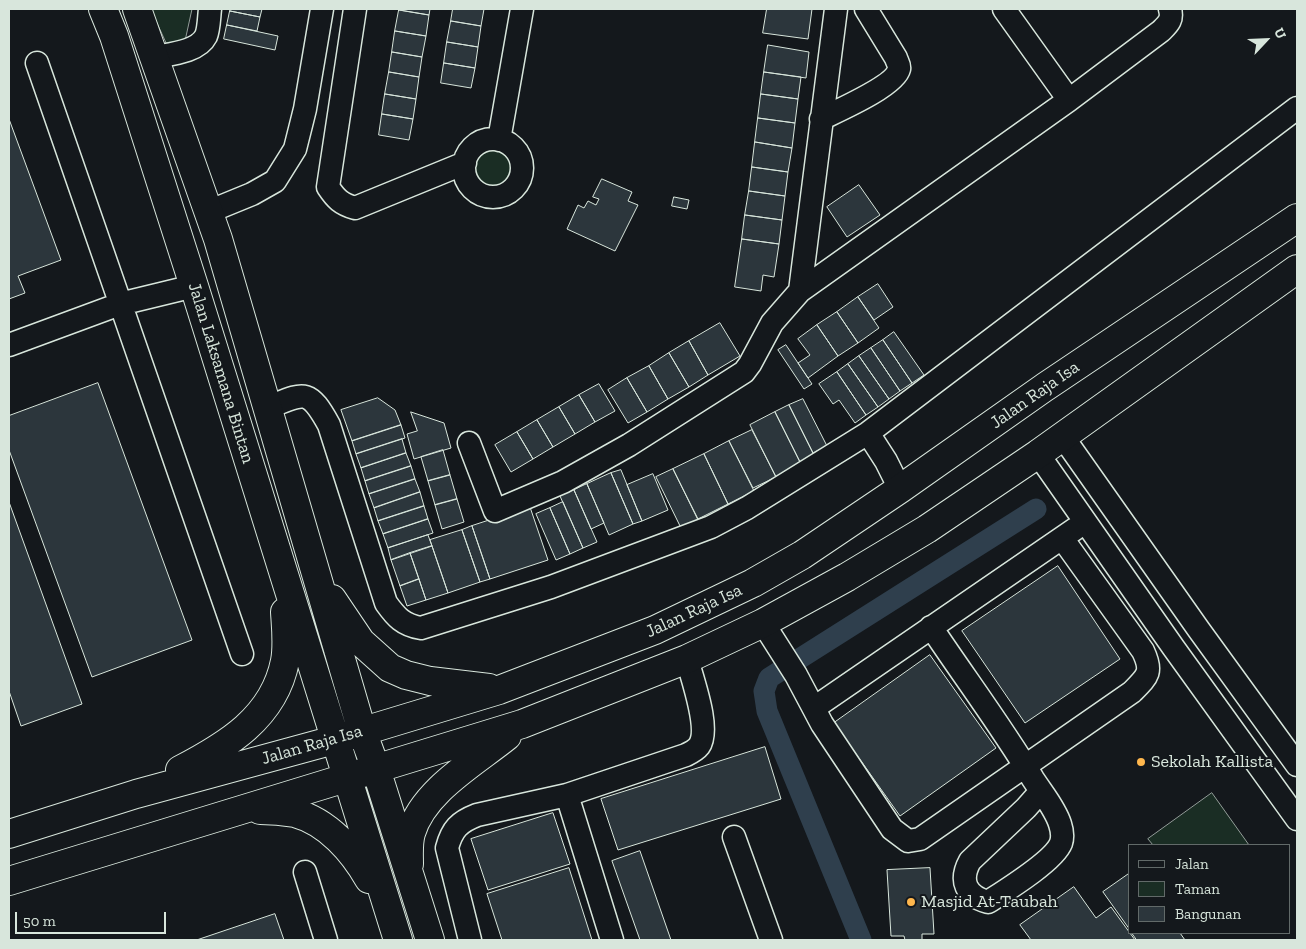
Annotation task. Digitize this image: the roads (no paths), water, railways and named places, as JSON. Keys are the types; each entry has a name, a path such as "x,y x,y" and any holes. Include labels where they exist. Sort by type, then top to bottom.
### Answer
{"main road":[{"name":"Jalan Laksamana Bintan","path":"103,9 114,36 194,286 387,908"},
{"name":"Jalan Laksamana Bintan","path":"137,9 208,212 268,408 362,731 376,768 430,940"},
{"name":"Jalan Raja Isa","path":"9,834 136,794 334,740 498,690 655,630 753,583 802,555 900,489 1044,387 1297,218"},
{"path":"9,881 522,724 687,659 763,623 847,577 926,530 1063,437 1297,269"},
{"path":"194,286 228,277"},
{"path":"316,575 362,642 390,668 406,675 430,681 498,690"},
{"path":"136,794 214,752 233,739 252,722 267,704 280,678 285,660 284,578"},
{"path":"409,875 411,834 420,815 448,781 522,724"},
{"path":"247,808 294,813 307,817 344,843 387,908 398,940"}],"street":[{"path":"155,57 189,49 202,41 206,36 210,9"},
{"path":"208,212 252,194 275,181 295,149 305,109 322,9"},
{"path":"356,9 328,187 337,200 345,206 355,208 465,163"},
{"path":"498,140 522,9"},
{"path":"800,291 836,9"},
{"path":"821,120 878,90 888,83 898,71 899,66 896,58 866,9"},
{"path":"1004,9 1069,100"},
{"path":"469,443 495,511 563,482 629,445 744,372 772,323 800,291 1069,100 1165,27 1170,22 1172,15 1170,9"},
{"path":"37,63 242,654"},
{"path":"268,408 296,396 306,396 313,400 321,410 328,425 386,603 393,613 409,626 421,628 551,587 710,527 747,508 868,433 1297,108"},
{"path":"490,139 507,142 520,157 521,177 516,186 509,192 495,197 480,194 468,181 465,163 473,147 480,142 490,139"},
{"path":"9,345 120,304 194,286"},
{"path":"868,433 886,461 900,489"},
{"path":"1063,437 1297,765"},
{"path":"1038,454 1173,647 1297,818"},
{"path":"814,708 1086,522"},
{"path":"763,623 822,724 892,829 908,841 920,839 1132,692 1140,684 1148,671 1148,663 1143,651 1062,538"},
{"path":"931,627 1025,765 1060,823 1062,833 1060,844 1044,862 988,902 972,895 967,889 965,879 965,871 970,861 1026,808 1040,790"},
{"path":"1173,647 1199,630"},
{"path":"470,940 450,867 447,848 450,836 464,821 477,815 567,794 686,755 698,748 702,739 702,722 687,659"},
{"path":"567,794 612,940"},
{"path":"734,837 771,940"},
{"path":"305,872 326,940"}],"waterway":[{"path":"861,940 767,711 764,691 769,678 1036,509"}],"place":[{"name":"Sekolah Kallista","path":"1141,762"},
{"name":"Masjid At-Taubah","path":"911,902"}]}
